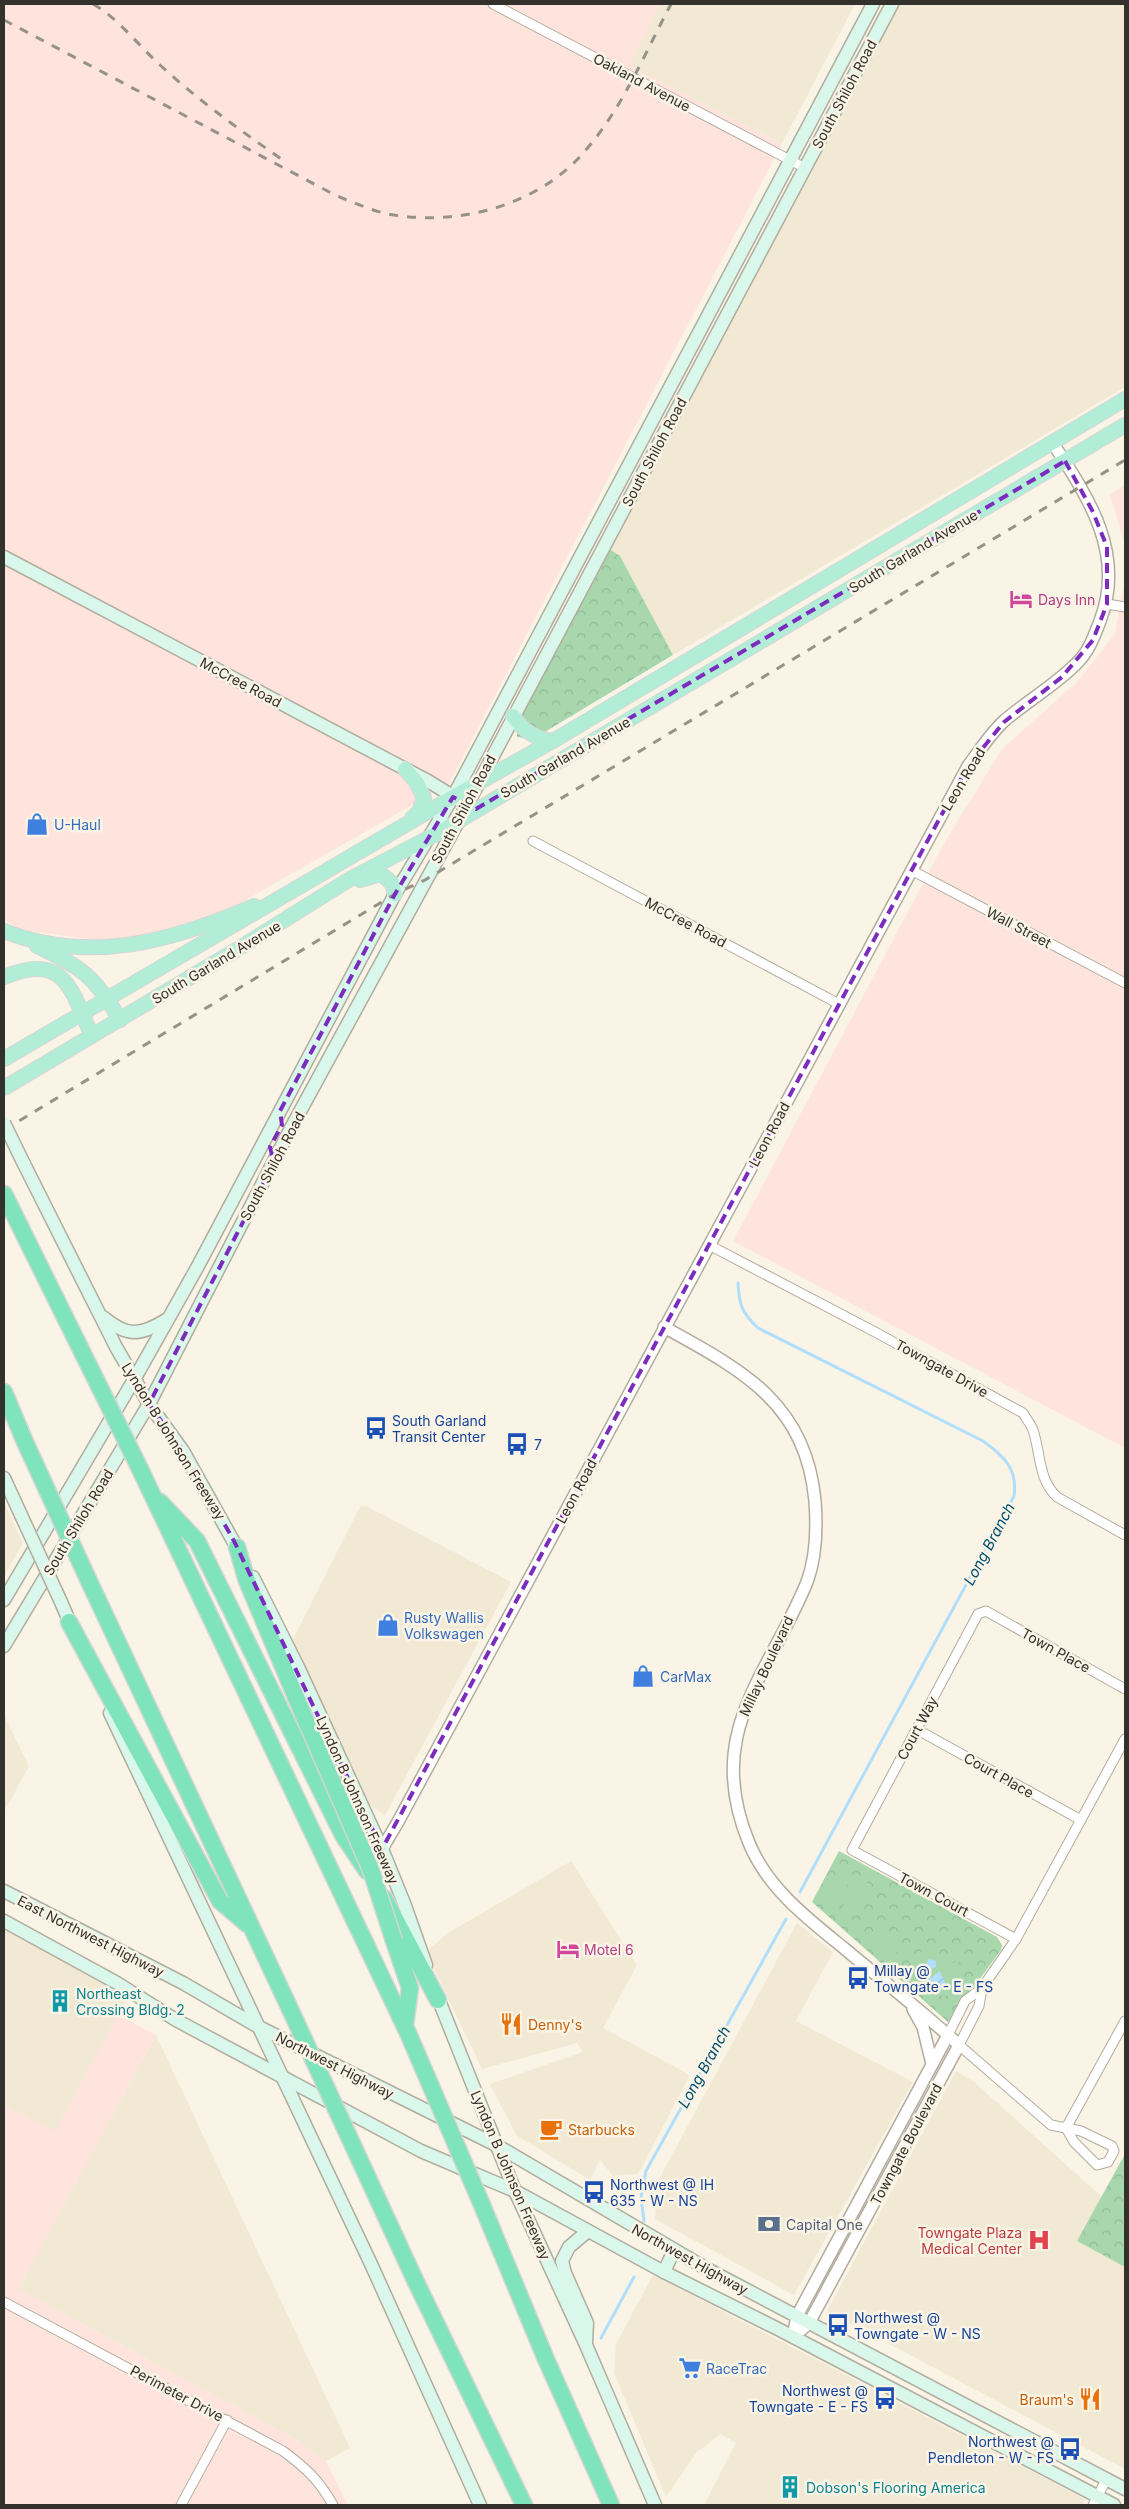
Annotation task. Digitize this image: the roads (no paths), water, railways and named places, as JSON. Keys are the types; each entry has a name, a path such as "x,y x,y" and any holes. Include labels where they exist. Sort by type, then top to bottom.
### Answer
{"highway":[{"path":"4,1194 140,1468 348,1901 407,2029 545,2357 611,2505"},
{"path":"4,1392 88,1579 253,1929 415,2280 524,2505"},
{"path":"151,1492 197,1541 264,1671 343,1835 379,1889 438,2000"},
{"path":"237,1547 247,1581 302,1714 371,1870 410,1988 407,2029"},
{"path":"69,1622 220,1901 253,1929"}],"main road":[{"name":"South Shiloh Road","path":"4,1600 135,1378 198,1266 395,894 453,797 873,4"},
{"name":"South Shiloh Road","path":"472,807 477,785 513,716 892,4"},
{"name":"South Garland Avenue","path":"4,1059 453,797 553,741 1125,399"},
{"path":"654,416 669,423"},
{"name":"South Garland Avenue","path":"4,1088 238,950 350,879 427,839 459,820 472,807 1125,425"},
{"path":"647,429 662,437"},
{"name":"McCree Road","path":"4,557 442,788 453,797 472,807"},
{"path":"513,716 527,732 553,741"},
{"path":"405,769 417,783 424,798 419,812 406,825"},
{"name":"South Shiloh Road","path":"4,1646 149,1404 214,1274 459,820"},
{"path":"350,879 360,880 380,874 392,883 395,894"},
{"path":"5,931 56,944 82,947 110,947 152,941 184,934 215,923 301,886"},
{"path":"5,931 73,963 90,977 107,998 120,1020"},
{"path":"4,977 26,969 49,971 68,982 75,1002 92,1036"},
{"path":"56,1028 75,1002"},
{"path":"274,1162 270,1154 270,1147 282,1124 280,1111"},
{"name":"Lyndon B Johnson Freeway","path":"4,1123 101,1316 149,1404 183,1451 237,1547 298,1667 382,1849 404,1903 438,2000 514,2191 586,2345 656,2505"},
{"path":"198,1266 214,1274"},
{"path":"101,1316 115,1327 137,1332 149,1330 168,1319"},
{"path":"4,1478 279,2074 375,2273 480,2505"},
{"path":"4,1600 25,1610"},
{"name":"East Northwest Highway","path":"4,1890 183,1983 257,2026"},
{"name":"East Northwest Highway","path":"4,1921 240,2055 279,2074"},
{"name":"Northwest Highway","path":"257,2026 496,2145 674,2250 1125,2489"},
{"path":"240,2055 274,2080 295,2106"},
{"name":"Northwest Highway","path":"279,2074 421,2151 514,2191 664,2272 977,2433 1095,2501 1114,2505"},
{"path":"586,2345 587,2324 565,2273 562,2261 569,2247 588,2231"},
{"path":"664,2272 674,2250"},
{"path":"977,2433 986,2416"}],"street":[{"name":"Oakland Avenue","path":"493,4 805,168"},
{"name":"Leon Road","path":"382,1849 404,1813 664,1327 913,871 958,784 987,740 1004,722 1078,662 1093,640 1107,604 1110,581 1107,547 1093,512 1065,461 1052,442"},
{"path":"1107,604 1125,607"},
{"name":"McCree Road","path":"533,841 839,1004"},
{"name":"Wall Street","path":"913,871 1125,983"},
{"name":"Towngate Drive","path":"709,1245 877,1333 1023,1413 1033,1429 1042,1473 1050,1490 1057,1497 1125,1535"},
{"name":"Millay Boulevard","path":"664,1327 730,1363 764,1390 781,1410 795,1432 813,1483 816,1516 814,1547 808,1580 743,1710 736,1735 734,1788 746,1836 758,1861 782,1893 811,1921 959,2045"},
{"name":"Town Place","path":"986,1611 1125,1689"},
{"name":"Court Way","path":"852,1850 978,1614 986,1611"},
{"name":"Court Place","path":"916,1729 1081,1820"},
{"name":"Towngate Boulevard","path":"793,2337 796,2316 965,2002 982,1988 1016,1939 1125,1739"},
{"name":"Town Court","path":"852,1850 1016,1939"},
{"name":"Towngate Boulevard","path":"793,2337 809,2323 888,2178 979,2006 982,1988"},
{"path":"910,2003 922,2027 932,2064"},
{"path":"1066,2128 1125,2021"},
{"path":"959,2045 1051,2125 1066,2128 1081,2131 1112,2146 1114,2151 1112,2158 1108,2162 1097,2165 1074,2142 1066,2128"},
{"path":"875,2171 888,2178"},
{"name":"Perimeter Drive","path":"4,2302 283,2451 306,2468 322,2485 332,2505"},
{"path":"181,2505 227,2420"},
{"path":"1095,2501 1107,2478"}],"water":[{"path":"929,1959 936,1961 936,1967 929,1970 925,1976 920,1975 919,1968 925,1965"},
{"path":"940,1971 947,1988 944,1991 928,1980"}],"waterway":[{"name":"Long Branch","path":"738,1283 742,1308 748,1318 758,1328 983,1441 1008,1464 1015,1486 1014,1496 800,1892"},
{"name":"Long Branch","path":"644,2221 641,2197 646,2171 786,1919"},
{"name":"Long Branch","path":"601,2338 634,2277"}],"railway":[{"path":"93,4 120,25 160,65 190,91 287,163"},
{"path":"4,20 335,195 388,214 442,217 469,214 495,208 520,199 544,186 566,170 598,135 622,99 671,4"},
{"path":"4,1130 395,894 425,880 1125,460"}],"place":[{"name":"Days Inn","path":"1021,599"},
{"name":"U-Haul","path":"37,824"},
{"name":"South Garland Transit Center","path":"376,1428"},
{"name":"7","path":"517,1444"},
{"name":"Rusty Wallis Volkswagen","path":"388,1625"},
{"name":"CarMax","path":"643,1676"},
{"name":"Motel 6","path":"568,1949"},
{"name":"Millay @ Towngate - E - FS","path":"858,1978"},
{"name":"Northeast Crossing Bldg. 2","path":"60,2001"},
{"name":"Denny's","path":"511,2024"},
{"name":"Starbucks","path":"551,2129"},
{"name":"Northwest @ IH 635 - W - NS","path":"594,2192"},
{"name":"Capital One","path":"769,2224"},
{"name":"Towngate Plaza Medical Center","path":"1039,2240"},
{"name":"Northwest @ Towngate - W - NS","path":"838,2325"},
{"name":"RaceTrac","path":"690,2368"},
{"name":"Northwest @ Towngate - E - FS","path":"885,2398"},
{"name":"Braum's","path":"1090,2399"},
{"name":"Northwest @ Pendleton - W - FS","path":"1070,2449"},
{"name":"Dobson's Flooring America","path":"790,2487"}]}
